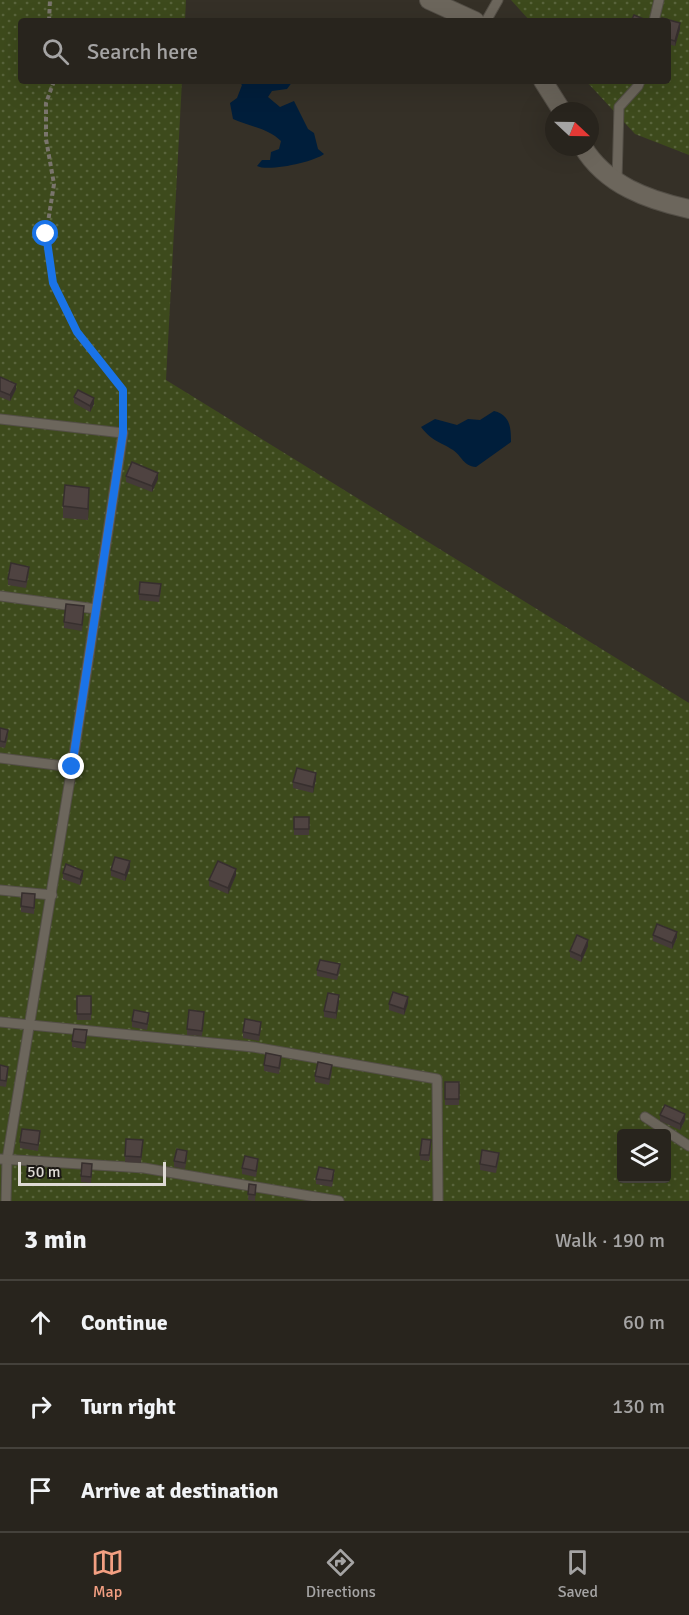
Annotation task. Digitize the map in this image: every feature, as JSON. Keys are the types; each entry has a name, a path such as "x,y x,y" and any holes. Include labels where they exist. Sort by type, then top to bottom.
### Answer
{"street":[{"path":"429,0 468,18"},
{"path":"545,84 556,102"},
{"path":"592,156 617,183 656,202 689,209"}],"lane":[{"path":"488,18 498,0"},
{"path":"655,18 659,0"},
{"path":"617,183 620,107 639,84"},
{"path":"0,419 123,433 30,1024 3,1160 6,1201"},
{"path":"0,596 96,609"},
{"path":"0,758 72,767"},
{"path":"0,890 51,895"},
{"path":"0,1022 253,1047 437,1079 438,1201"},
{"path":"645,1117 689,1146"},
{"path":"3,1160 144,1168 339,1201"}],"path":[{"path":"49,18 50,0"},
{"path":"53,84 46,102 46,139 54,184 46,234 53,283 77,332 123,390 123,433"}],"green space":[{"path":"0,0 186,0 185,18 18,18 18,84 182,84 166,380 689,703 689,1201 0,1201"},
{"path":"511,0 689,0 689,155 635,134 589,84 671,84 671,18 527,18"}],"water":[{"path":"291,84 287,89 272,91 268,97 280,107 294,101 308,129 314,133 318,149 324,154 291,165 271,168 257,166 262,160 270,160 271,152 279,149 281,141 264,130 233,119 230,103 237,98 242,85"},
{"path":"494,411 503,415 508,422 511,442 476,467 465,463 456,452 433,438 421,427 435,419 457,425 468,419 480,420"}],"building":[{"path":"671,20 680,23 675,41 671,40"},
{"path":"0,377 16,384 10,395 0,391"},
{"path":"78,390 94,398 90,406 74,397"},
{"path":"132,462 158,473 152,486 126,476"},
{"path":"65,485 89,488 88,509 63,506"},
{"path":"11,563 29,567 26,582 8,579"},
{"path":"140,582 161,584 159,596 139,594"},
{"path":"66,604 84,606 82,625 64,622"},
{"path":"0,728 8,730 5,742 0,741"},
{"path":"297,768 316,773 313,787 293,782"},
{"path":"294,817 309,817 309,829 294,829"},
{"path":"115,857 130,861 125,875 111,870"},
{"path":"218,861 236,869 228,888 209,880"},
{"path":"66,864 83,871 80,879 63,873"},
{"path":"22,893 35,894 34,908 21,906"},
{"path":"657,924 677,932 672,943 653,935"},
{"path":"577,935 588,940 581,956 570,951"},
{"path":"320,960 340,964 337,975 317,970"},
{"path":"393,992 408,997 404,1009 389,1004"},
{"path":"328,993 339,995 336,1013 324,1011"},
{"path":"77,996 91,996 91,1014 77,1014"},
{"path":"134,1010 149,1013 147,1024 132,1021"},
{"path":"189,1010 204,1012 202,1031 187,1029"},
{"path":"245,1019 261,1022 259,1035 243,1032"},
{"path":"74,1029 87,1030 85,1043 72,1041"},
{"path":"266,1053 281,1056 279,1068 264,1065"},
{"path":"318,1062 332,1065 329,1079 315,1076"},
{"path":"0,1065 8,1067 6,1081 0,1080"},
{"path":"445,1082 459,1082 459,1099 445,1099"},
{"path":"665,1105 685,1114 680,1124 660,1115"},
{"path":"22,1129 40,1131 38,1145 20,1142"},
{"path":"126,1139 143,1140 141,1157 125,1156"},
{"path":"422,1139 431,1140 429,1155 420,1155"},
{"path":"177,1149 187,1151 185,1163 174,1161"},
{"path":"482,1150 499,1153 496,1167 480,1164"},
{"path":"245,1156 258,1159 256,1171 242,1168"},
{"path":"82,1163 92,1164 91,1177 81,1176"},
{"path":"319,1167 334,1170 332,1181 316,1179"},
{"path":"249,1184 256,1185 255,1195 248,1194"}],"route":[{"path":"46,234 53,283 77,332 123,390 123,433 72,767"}]}
